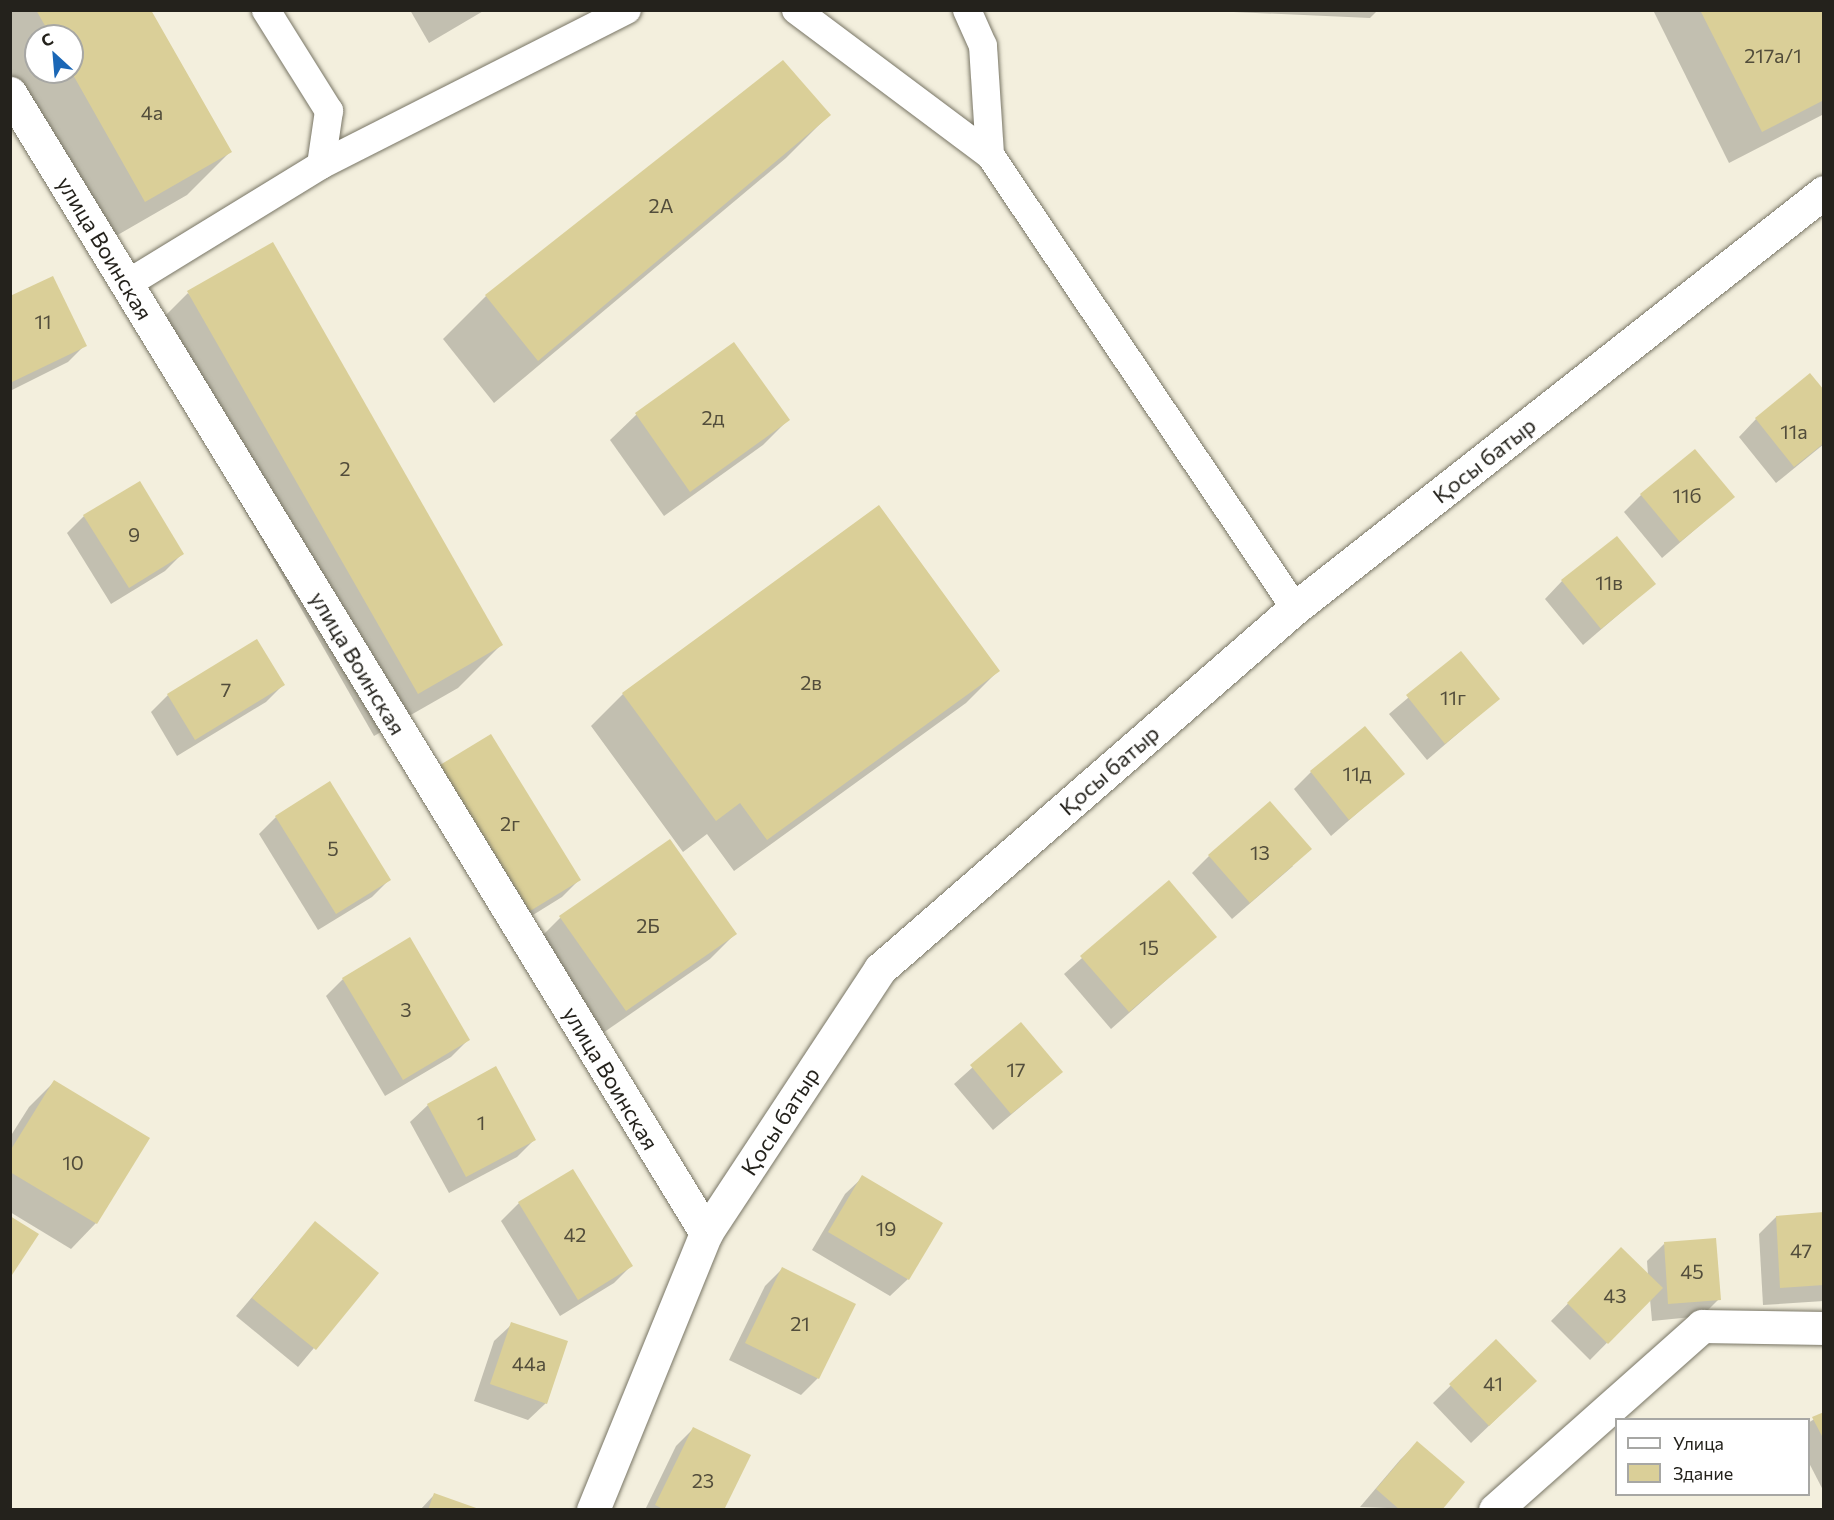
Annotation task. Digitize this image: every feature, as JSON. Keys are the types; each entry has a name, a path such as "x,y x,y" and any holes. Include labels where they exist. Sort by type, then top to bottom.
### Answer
{"street":[{"name":"улица Воинская","path":"10,93 706,1233"},
{"name":"Қосы батыр","path":"593,1509 706,1233 880,969 1295,608 1824,192"},
{"path":"1495,1509 1702,1326 1824,1328"}],"lane":[{"path":"266,10 329,111 321,165"},
{"path":"127,284 321,165 627,10"},
{"path":"796,10 990,155 1295,608"},
{"path":"967,10 983,46 990,155"}],"building":[{"path":"36,10 151,10 232,152 145,202 78,84 84,84 84,24 44,24"},
{"path":"1700,10 1824,10 1824,100 1762,132"},
{"path":"783,60 831,115 538,361 485,295"},
{"path":"273,242 503,645 418,694 187,291"},
{"path":"53,276 87,346 10,383 10,296"},
{"path":"734,342 790,420 690,492 635,413"},
{"path":"1810,373 1824,390 1824,443 1794,467 1755,418"},
{"path":"1695,449 1735,497 1680,542 1640,494"},
{"path":"140,481 184,554 129,588 83,515"},
{"path":"879,505 1000,671 767,840 740,803 716,821 622,693"},
{"path":"1617,536 1656,584 1601,629 1561,580"},
{"path":"257,639 285,685 195,740 167,694"},
{"path":"1461,651 1500,699 1445,744 1406,695"},
{"path":"1365,726 1405,774 1349,820 1310,771"},
{"path":"491,734 581,880 530,911 440,765"},
{"path":"330,781 391,880 336,914 275,816"},
{"path":"1270,801 1312,849 1250,903 1208,855"},
{"path":"670,839 737,934 626,1011 559,916"},
{"path":"1169,880 1217,937 1129,1012 1080,956"},
{"path":"410,937 470,1040 403,1080 342,978"},
{"path":"1021,1022 1063,1072 1011,1114 970,1065"},
{"path":"496,1066 536,1140 466,1177 427,1104"},
{"path":"54,1080 150,1138 97,1224 10,1172 10,1151"},
{"path":"573,1169 633,1266 578,1300 518,1202"},
{"path":"862,1175 943,1223 909,1280 828,1232"},
{"path":"1824,1212 1824,1285 1780,1288 1776,1216"},
{"path":"10,1216 39,1234 10,1278"},
{"path":"315,1221 379,1273 316,1350 252,1298"},
{"path":"1716,1238 1721,1300 1668,1304 1664,1242"},
{"path":"1621,1247 1663,1288 1608,1344 1567,1303"},
{"path":"782,1267 856,1304 819,1379 745,1343"},
{"path":"511,1322 568,1341 547,1404 490,1384"},
{"path":"1496,1339 1537,1381 1489,1426 1449,1384"},
{"path":"1824,1412 1824,1440 1812,1417"},
{"path":"693,1427 751,1455 724,1510 665,1510 655,1505"},
{"path":"1417,1441 1465,1482 1442,1510 1400,1510 1376,1489"},
{"path":"434,1493 479,1509 479,1510 428,1510"}]}
